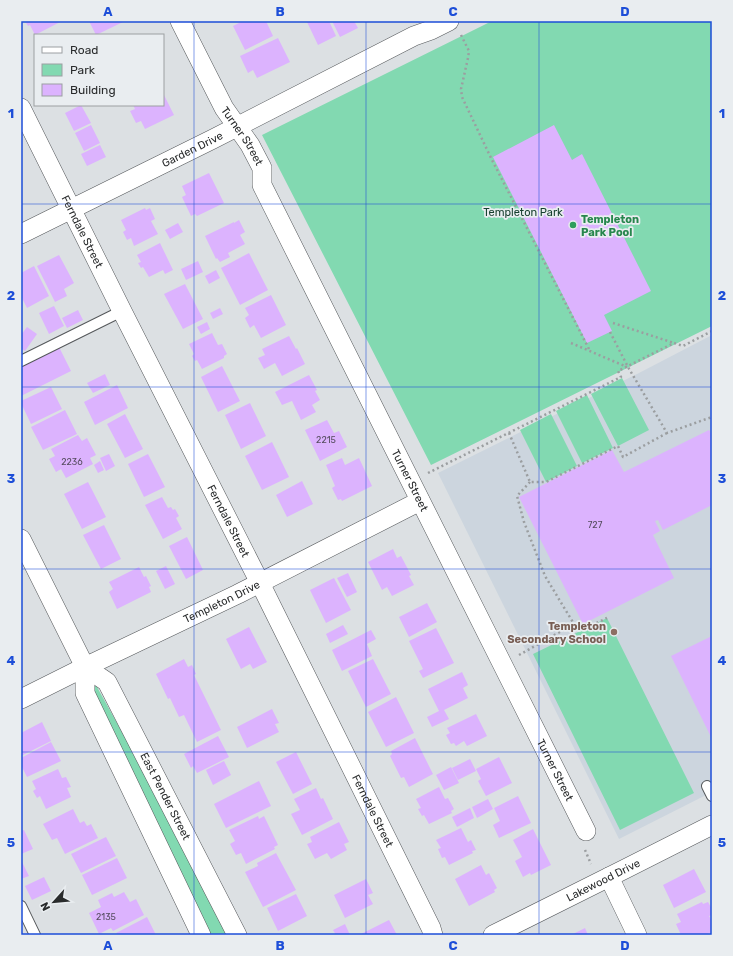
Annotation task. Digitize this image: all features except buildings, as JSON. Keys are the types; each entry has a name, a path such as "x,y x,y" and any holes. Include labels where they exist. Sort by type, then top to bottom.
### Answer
{"street":[{"name":"Turner Street","path":"180,21 224,108 250,145 262,168 262,185 586,831"},
{"name":"Garden Drive","path":"21,234 414,36 431,30 454,26"},
{"name":"Ferndale Street","path":"21,108 260,583 431,928 433,935"},
{"name":"Templeton Drive","path":"21,699 260,583 420,501"},
{"name":"East Pender Street","path":"21,539 85,667 85,693 201,935"},
{"name":"East Pender Street","path":"85,667 107,682 237,935"},
{"name":"Lakewood Drive","path":"494,935 712,825"},
{"path":"609,877 637,935"}],"lane":[{"path":"21,361 122,311"},
{"path":"707,786 712,796"},
{"path":"21,906 35,935"}],"path":[{"path":"454,26 469,51 461,89 462,97 491,158 590,351"},
{"path":"613,323 683,346 712,331"},
{"path":"610,332 628,367 667,433"},
{"path":"570,343 628,367"},
{"path":"428,473 621,377 618,371 674,343"},
{"path":"607,618 584,629 574,624 545,576 524,522 517,496 530,482 546,482 618,446 623,457 667,433 712,417"},
{"path":"509,432 530,482"},
{"path":"519,656 574,624"},
{"path":"586,831 582,845 593,868 609,877"}],"shaded area":[{"name":"Templeton Secondary School","path":"712,335 712,792 619,839 438,473"}],"green space":[{"name":"Templeton Park","path":"492,21 712,21 712,326 431,465 262,135"},
{"path":"622,378 649,430 618,446 591,394"},
{"path":"587,395 613,448 582,463 556,411"},
{"path":"551,414 577,466 546,482 520,430"},
{"path":"607,618 694,793 620,830 533,654"},
{"path":"93,683 97,687 154,790 227,935 209,935 92,690"}],"place":[{"name":"Templeton Park Pool","path":"573,225"},
{"name":"Templeton Secondary School","path":"614,632"}]}
